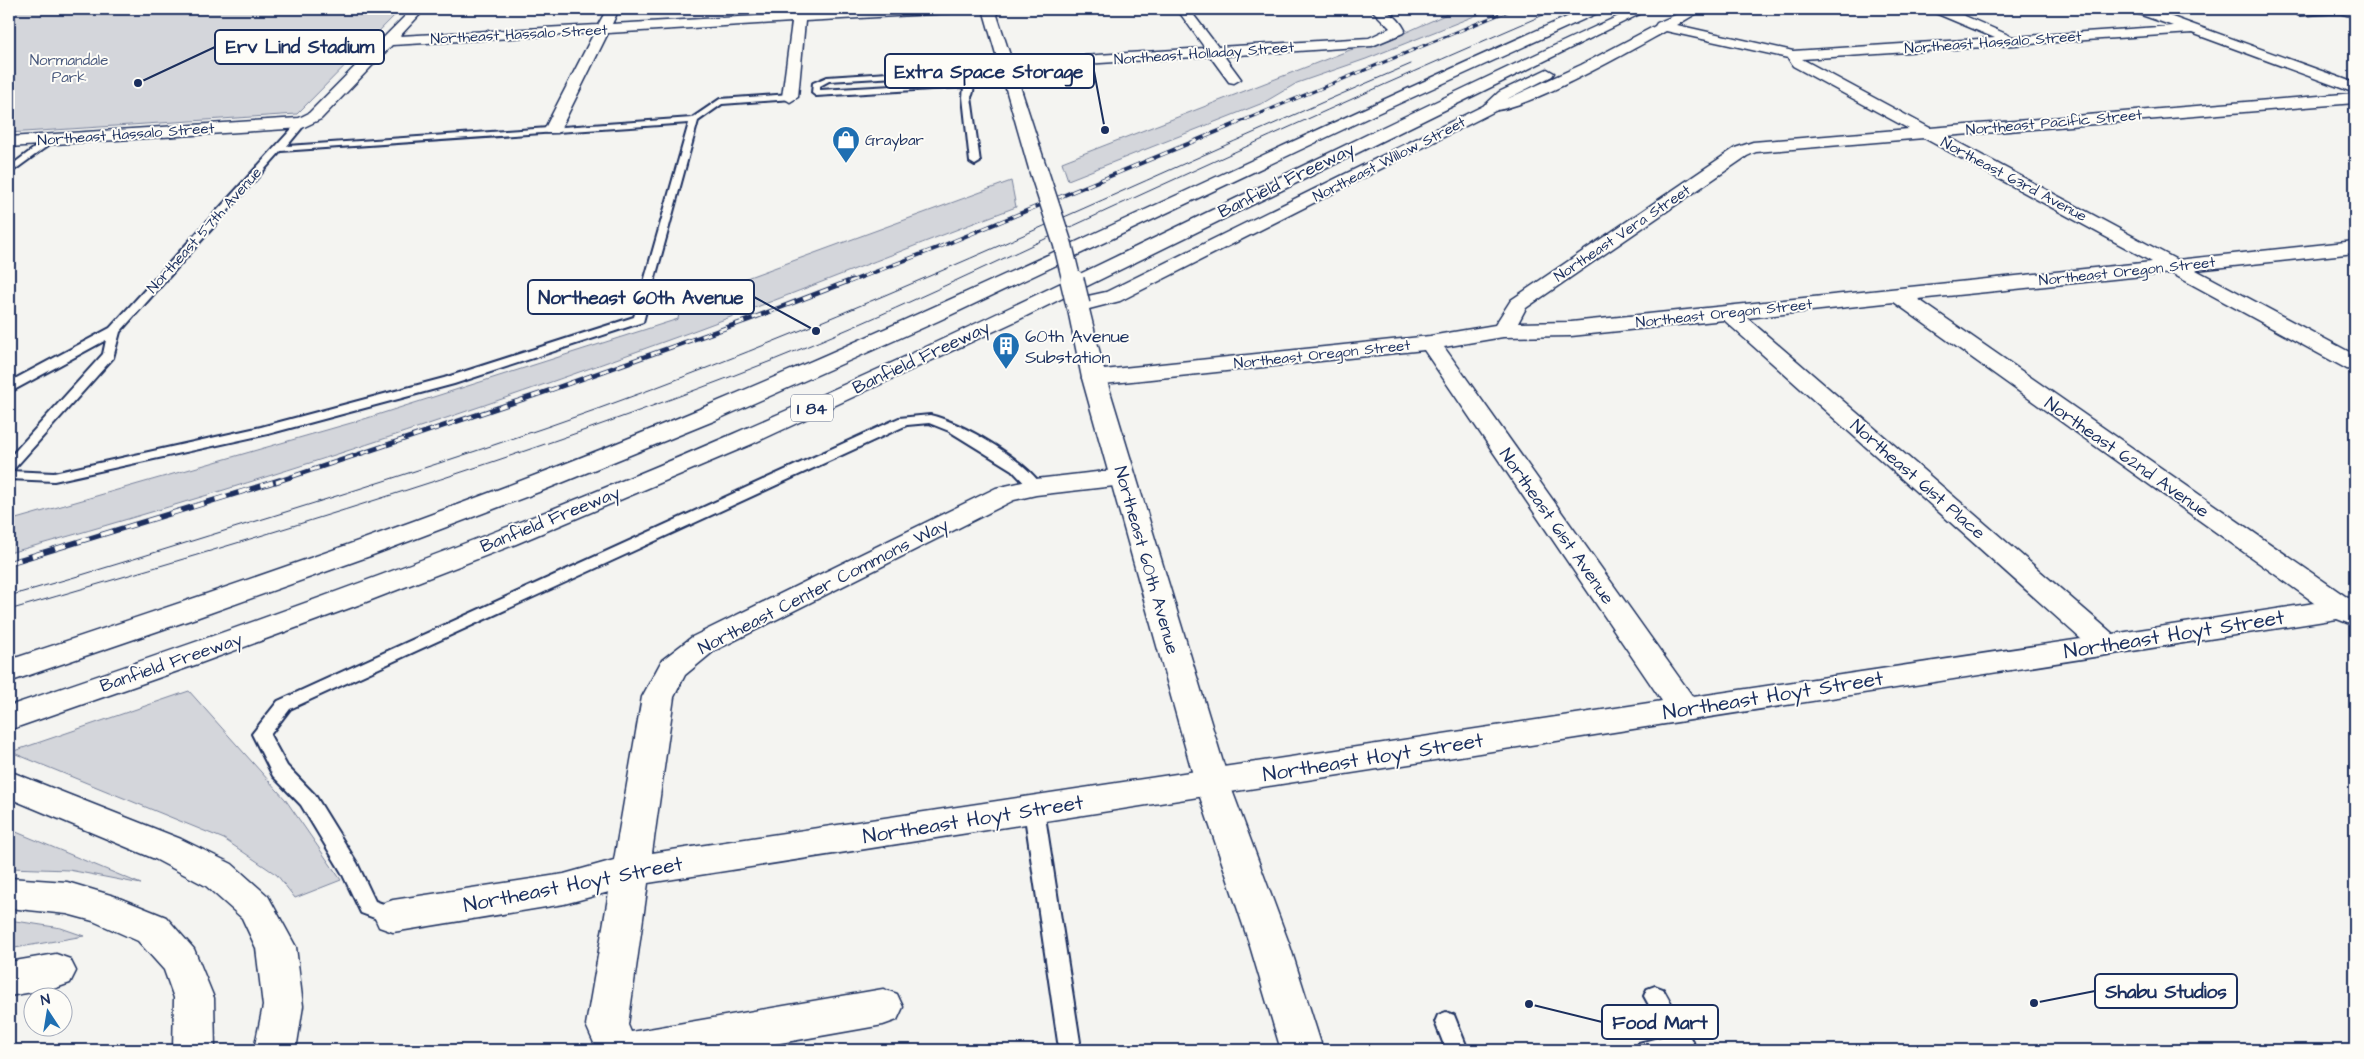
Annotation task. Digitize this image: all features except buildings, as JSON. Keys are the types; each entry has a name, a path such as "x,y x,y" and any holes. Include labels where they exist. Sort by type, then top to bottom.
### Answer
{"main road":[{"name":"Northeast 57th Avenue","path":"302,123 315,116 419,9"},
{"path":"552,130 613,9"},
{"name":"Northeast Hassalo Street","path":"388,41 603,29 800,13 950,9"},
{"name":"Northeast 60th Avenue","path":"989,9 1063,245 1094,378 1212,782 1270,946 1302,1050"},
{"path":"1183,9 1234,79"},
{"name":"Northeast Holladay Street","path":"1008,69 1214,52 1372,42 1398,30 1395,24 1378,9"},
{"name":"Banfield Freeway","path":"9,671 339,558 497,499 708,414 980,294 1462,68 1596,9"},
{"name":"Banfield Freeway","path":"9,718 356,596 506,538 734,443 999,320 1530,61 1644,9"},
{"name":"Northeast Willow Street","path":"1078,305 1113,297 1491,106 1509,104 1578,72 1662,26 1698,9"},
{"path":"1938,9 2013,41"},
{"path":"2138,9 2355,88"},
{"path":"790,97 800,13"},
{"name":"Northeast 63rd Avenue","path":"1662,26 1793,55 1798,63 2355,364"},
{"name":"Northeast Hassalo Street","path":"1793,55 2193,29"},
{"path":"1491,106 1504,95 1552,71 1594,45 1588,35"},
{"path":"2327,78 2355,75"},
{"name":"Northeast Pacific Street","path":"1753,147 2355,98"},
{"name":"Northeast Hassalo Street","path":"9,142 302,123"},
{"name":"Northeast Vera Street","path":"1502,330 1518,304 1741,152 1753,147"},
{"name":"Northeast Oregon Street","path":"1094,378 1430,343 1502,330 1571,329 2355,247"},
{"name":"Northeast 62nd Avenue","path":"1899,296 2351,611"},
{"name":"Northeast 61st Place","path":"1729,313 2106,644"},
{"name":"Northeast 61st Avenue","path":"1430,343 1684,709"},
{"name":"Northeast Center Commons Way","path":"618,1050 607,1025 658,697 673,668 703,644 1005,494 1036,486 1123,477"},
{"name":"Northeast Hoyt Street","path":"393,916 564,889 631,871 2106,644 2351,611"},
{"path":"9,784 168,849 218,876 255,907 276,947 283,1006 275,1050"},
{"path":"9,893 66,898 101,907 152,929 180,961 194,998 194,1050"},
{"path":"9,979 56,971"},
{"path":"633,1050 883,1007"}],"lane":[{"path":"2299,13 2347,11"},
{"path":"976,162 967,97 971,80 965,70 827,78 816,85 816,93 971,80 1008,69"},
{"path":"277,149 694,120 720,102 790,97"},
{"path":"9,476 54,478 263,431 448,380 639,319 694,120"},
{"name":"Northeast 57th Avenue","path":"114,331 302,123"},
{"path":"9,171 52,139"},
{"path":"9,387 114,331"},
{"path":"9,466 109,356 114,331"},
{"path":"393,916 368,907 350,869 313,808 280,771 260,734 284,705 904,421 930,419 954,428 1017,466 1036,486"},
{"path":"1034,810 1069,1042"},
{"path":"1647,1050 1684,1047 1654,996"},
{"path":"1446,1022 1458,1050"}],"green space":[{"name":"Normandale Park","path":"9,9 401,9 297,114 9,133"},
{"path":"1458,9 1492,9 1366,59 1297,83 1263,103 1068,180 1062,162 1350,50 1389,40"},
{"path":"1011,181 1016,207 688,333 563,378 327,458 9,553 9,521 358,421 678,319 681,302"},
{"path":"189,691 285,799 341,880 295,898 277,875 224,839 11,752"},
{"path":"9,829 141,884 69,870 9,868"},
{"path":"9,920 61,928 84,936 9,949"}],"tram line":[{"path":"9,610 297,525 488,463 583,431 771,361 895,308 1270,136 1557,9"},
{"path":"9,596 110,567 384,481 545,428 704,369 971,258 1411,64"}],"railway":[{"path":"1235,124 1512,9"},
{"path":"849,282 937,248 1238,123"},
{"path":"276,482 542,393 748,320 852,280"},
{"path":"9,563 280,480"}],"place":[{"name":"Erv Lind Stadium","path":"138,83"},
{"name":"Extra Space Storage","path":"1105,130"},
{"name":"Graybar","path":"846,164"},
{"name":"Northeast 60th Avenue","path":"816,331"},
{"name":"60th Avenue Substation","path":"1006,370"},
{"name":"Shabu Studios","path":"2034,1003"},
{"name":"Food Mart","path":"1529,1004"}]}
